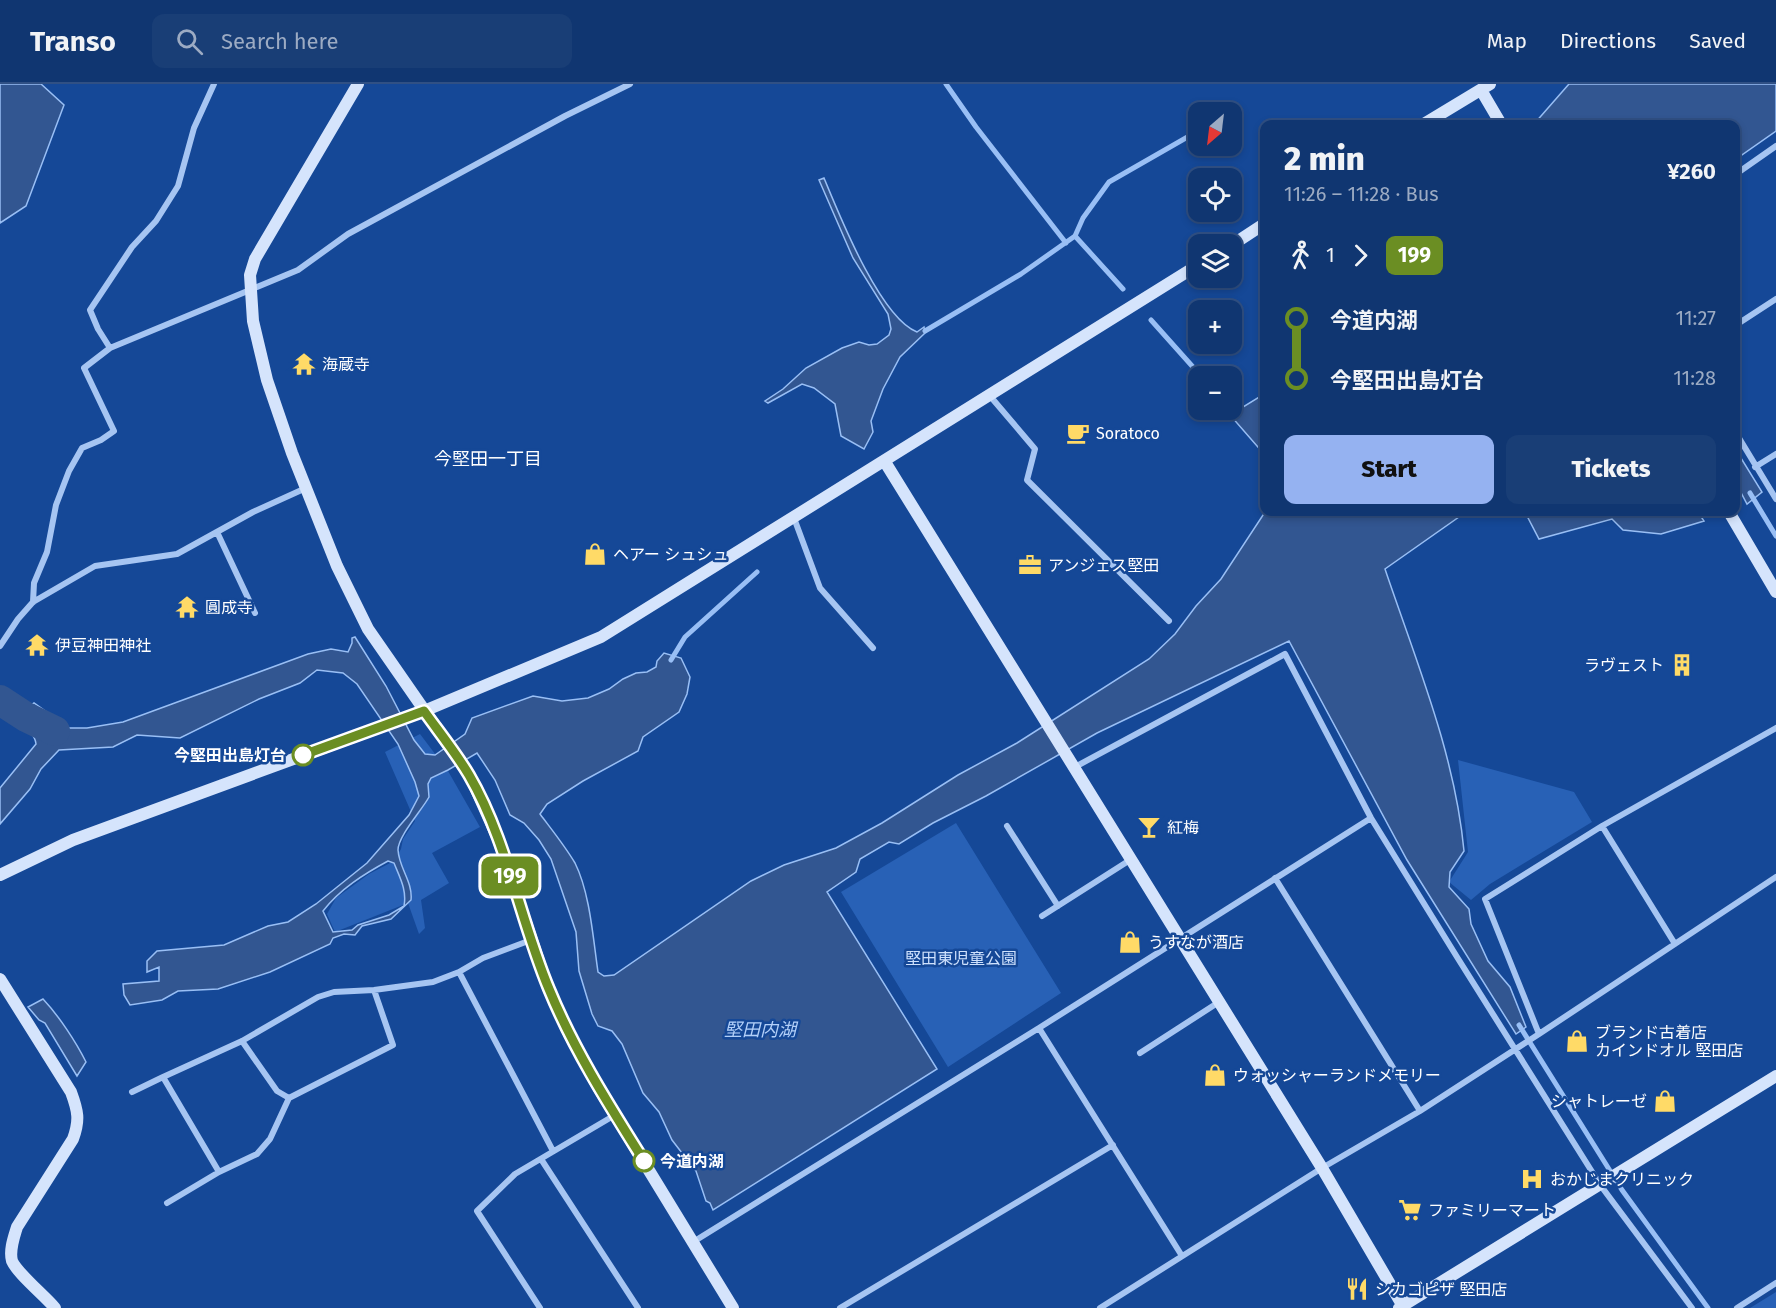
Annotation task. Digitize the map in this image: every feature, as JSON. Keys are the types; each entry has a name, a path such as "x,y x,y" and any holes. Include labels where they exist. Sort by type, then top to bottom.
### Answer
{"street":[{"path":"110,348 90,310 132,247 156,221 178,186 194,128 214,84"},
{"path":"357,84 255,259 250,275 253,321 267,380 292,453 337,566 368,629 470,776 498,839 548,988 569,1034 615,1115 733,1308"},
{"path":"33,602 34,583 47,552 56,505 69,471 82,448 101,440 114,430 84,368 110,348 298,270 348,234 565,116 630,84"},
{"path":"1431,120 1485,87 1499,120"},
{"path":"1740,171 1776,146"},
{"path":"1242,238 1260,227"},
{"path":"0,875 73,840 424,711 601,637 1188,271"},
{"path":"1740,322 1776,299"},
{"path":"990,396 1035,449 1027,480 1169,621"},
{"path":"1740,440 1776,499"},
{"path":"1755,467 1776,454"},
{"path":"885,462 1322,1168 1402,1307 1776,1076"},
{"path":"0,646 18,619 33,602 95,566 177,554 253,512 306,488"},
{"path":"1731,516 1776,592"},
{"path":"794,518 820,588 873,648"},
{"path":"217,532 255,613"},
{"path":"1073,768 1285,654 1371,818 1515,1050 1601,1186 1692,1308"},
{"path":"1539,1034 1485,898 1602,826 1776,728"},
{"path":"693,1242 1039,1028 1371,818"},
{"path":"1007,826 1058,906"},
{"path":"1602,826 1675,944"},
{"path":"1042,916 1130,860"},
{"path":"1100,1308 1322,1168 1420,1111 1776,877"},
{"path":"1275,879 1420,1111"},
{"path":"132,1092 243,1041 318,997 334,992 374,990 433,982 459,972 483,958 531,940"},
{"path":"459,972 554,1152"},
{"path":"0,979 71,1092 77,1108 78,1124 74,1139 17,1227 12,1243 12,1260 20,1272 55,1308"},
{"path":"167,1203 219,1172 257,1154 270,1139 289,1098 393,1045 374,990"},
{"path":"1140,1053 1219,1002"},
{"path":"1039,1028 1182,1256"},
{"path":"243,1041 277,1091 289,1098"},
{"path":"163,1077 219,1172"},
{"path":"540,1308 477,1211 515,1174 615,1115"},
{"path":"840,1308 1113,1145"},
{"path":"540,1159 638,1308"},
{"path":"1737,1308 1776,1283"}],"green space":[{"path":"420,734 448,771 480,827 432,853 449,883 421,900 425,928 419,934 408,903 335,932 327,914 336,898 369,874 394,861 401,849 403,839 415,821 385,752"},
{"path":"1458,760 1574,792 1592,822 1490,884 1471,900 1449,882 1468,852"},
{"name":"堅田東児童公園","path":"956,823 1061,993 948,1067 841,892"},
{"path":"1776,1292 1776,1308 1750,1308"}],"water":[{"path":"0,84 41,84 64,105 26,206 0,223"},
{"path":"1569,84 1776,84 1776,131 1740,156 1740,120 1538,120"},
{"path":"824,178 850,239 875,287 903,323 917,332 924,327 925,333 900,357 883,389 871,421 873,432 864,449 841,436 835,404 814,388 802,384 768,403 765,401 783,389 806,368 842,348 859,342 869,345 877,344 889,335 891,329 888,314 853,258 819,180"},
{"path":"1260,396 1260,449 1234,420 1242,420 1242,408"},
{"path":"1740,456 1762,492 1747,504 1740,491"},
{"name":"堅田内湖","path":"1262,516 1460,516 1385,569 1433,708 1452,779 1464,851 1450,872 1449,887 1469,909 1471,924 1488,961 1510,987 1526,1027 1516,1034 1407,860 1289,641 1097,733 899,844 889,842 860,859 856,872 827,892 937,1069 713,1210 710,1203 706,1201 696,1171 672,1140 659,1112 643,1093 622,1044 612,1031 598,1026 579,971 576,932 551,859 539,840 524,823 510,815 495,780 477,753 431,778 428,784 429,797 406,831 398,850 410,887 411,900 391,919 362,926 355,935 344,934 333,938 330,944 270,972 218,989 178,991 162,1000 130,1005 124,995 123,984 159,981 159,967 147,972 147,961 157,951 224,945 268,926 288,922 316,904 367,863 409,815 419,796 398,744 357,684 343,673 317,670 300,683 259,699 180,738 137,735 113,747 59,750 41,769 30,789 0,824 0,788 36,744 31,733 15,719 24,703 31,705 34,703 69,728 87,728 123,722 308,654 331,649 348,652 352,638 355,637 386,686 414,740 425,754 435,755 465,734 472,718 533,696 562,701 588,698 636,673 647,672 656,667 657,661 664,653 681,658 690,677 687,694 679,712 643,737 638,751 547,804 540,814 575,863 580,875 590,916 598,972 604,976 614,975 751,881 784,865 836,848 882,823 958,775 1017,743 1149,659 1175,634 1196,606 1221,579","holes":["388,861 394,863 404,889 404,906 389,915 358,925 352,930 333,932 323,911 345,889"]},
{"path":"1527,516 1701,516 1704,521 1661,534 1623,530 1612,519 1539,539"},
{"path":"0,690 15,699 8,711 0,707"},
{"path":"43,999 67,1029 86,1062 77,1076 45,1023 39,1020 28,1007"}],"waterway":[{"path":"946,84 976,127 1066,243"},
{"path":"1075,236 1083,218 1109,182 1188,137"},
{"path":"925,331 1021,274 1075,236 1123,289"},
{"path":"1151,320 1192,366"},
{"path":"1750,493 1776,536"},
{"path":"671,660 685,637 757,572"},
{"path":"0,700 26,717 55,731"},
{"path":"1519,1025 1622,1190 1708,1308"}],"bus line":[{"name":"199","path":"303,755 424,711 470,776 498,839 548,988 569,1034 598,1087 644,1161"}],"place":[{"name":"海蔵寺","path":"304,364"},
{"name":"Soratoco","path":"1078,433"},
{"name":"ヘアー シュシュ","path":"595,554"},
{"name":"アンジェス堅田","path":"1030,565"},
{"name":"圓成寺","path":"187,607"},
{"name":"伊豆神田神社","path":"37,645"},
{"name":"ラヴェスト","path":"1682,665"},
{"name":"今堅田出島灯台","path":"303,755"},
{"name":"紅梅","path":"1149,827"},
{"name":"うすなが酒店","path":"1130,942"},
{"name":"ブランド古着店 カインドオル 堅田店","path":"1577,1041"},
{"name":"ウォッシャーランドメモリー","path":"1215,1075"},
{"name":"シャトレーゼ","path":"1665,1101"},
{"name":"今道内湖","path":"644,1161"},
{"name":"おかじまクリニック","path":"1532,1179"},
{"name":"ファミリーマート","path":"1410,1210"},
{"name":"シカゴピザ 堅田店","path":"1357,1289"}],"district":[{"name":"今堅田一丁目","path":"488,459"}]}
